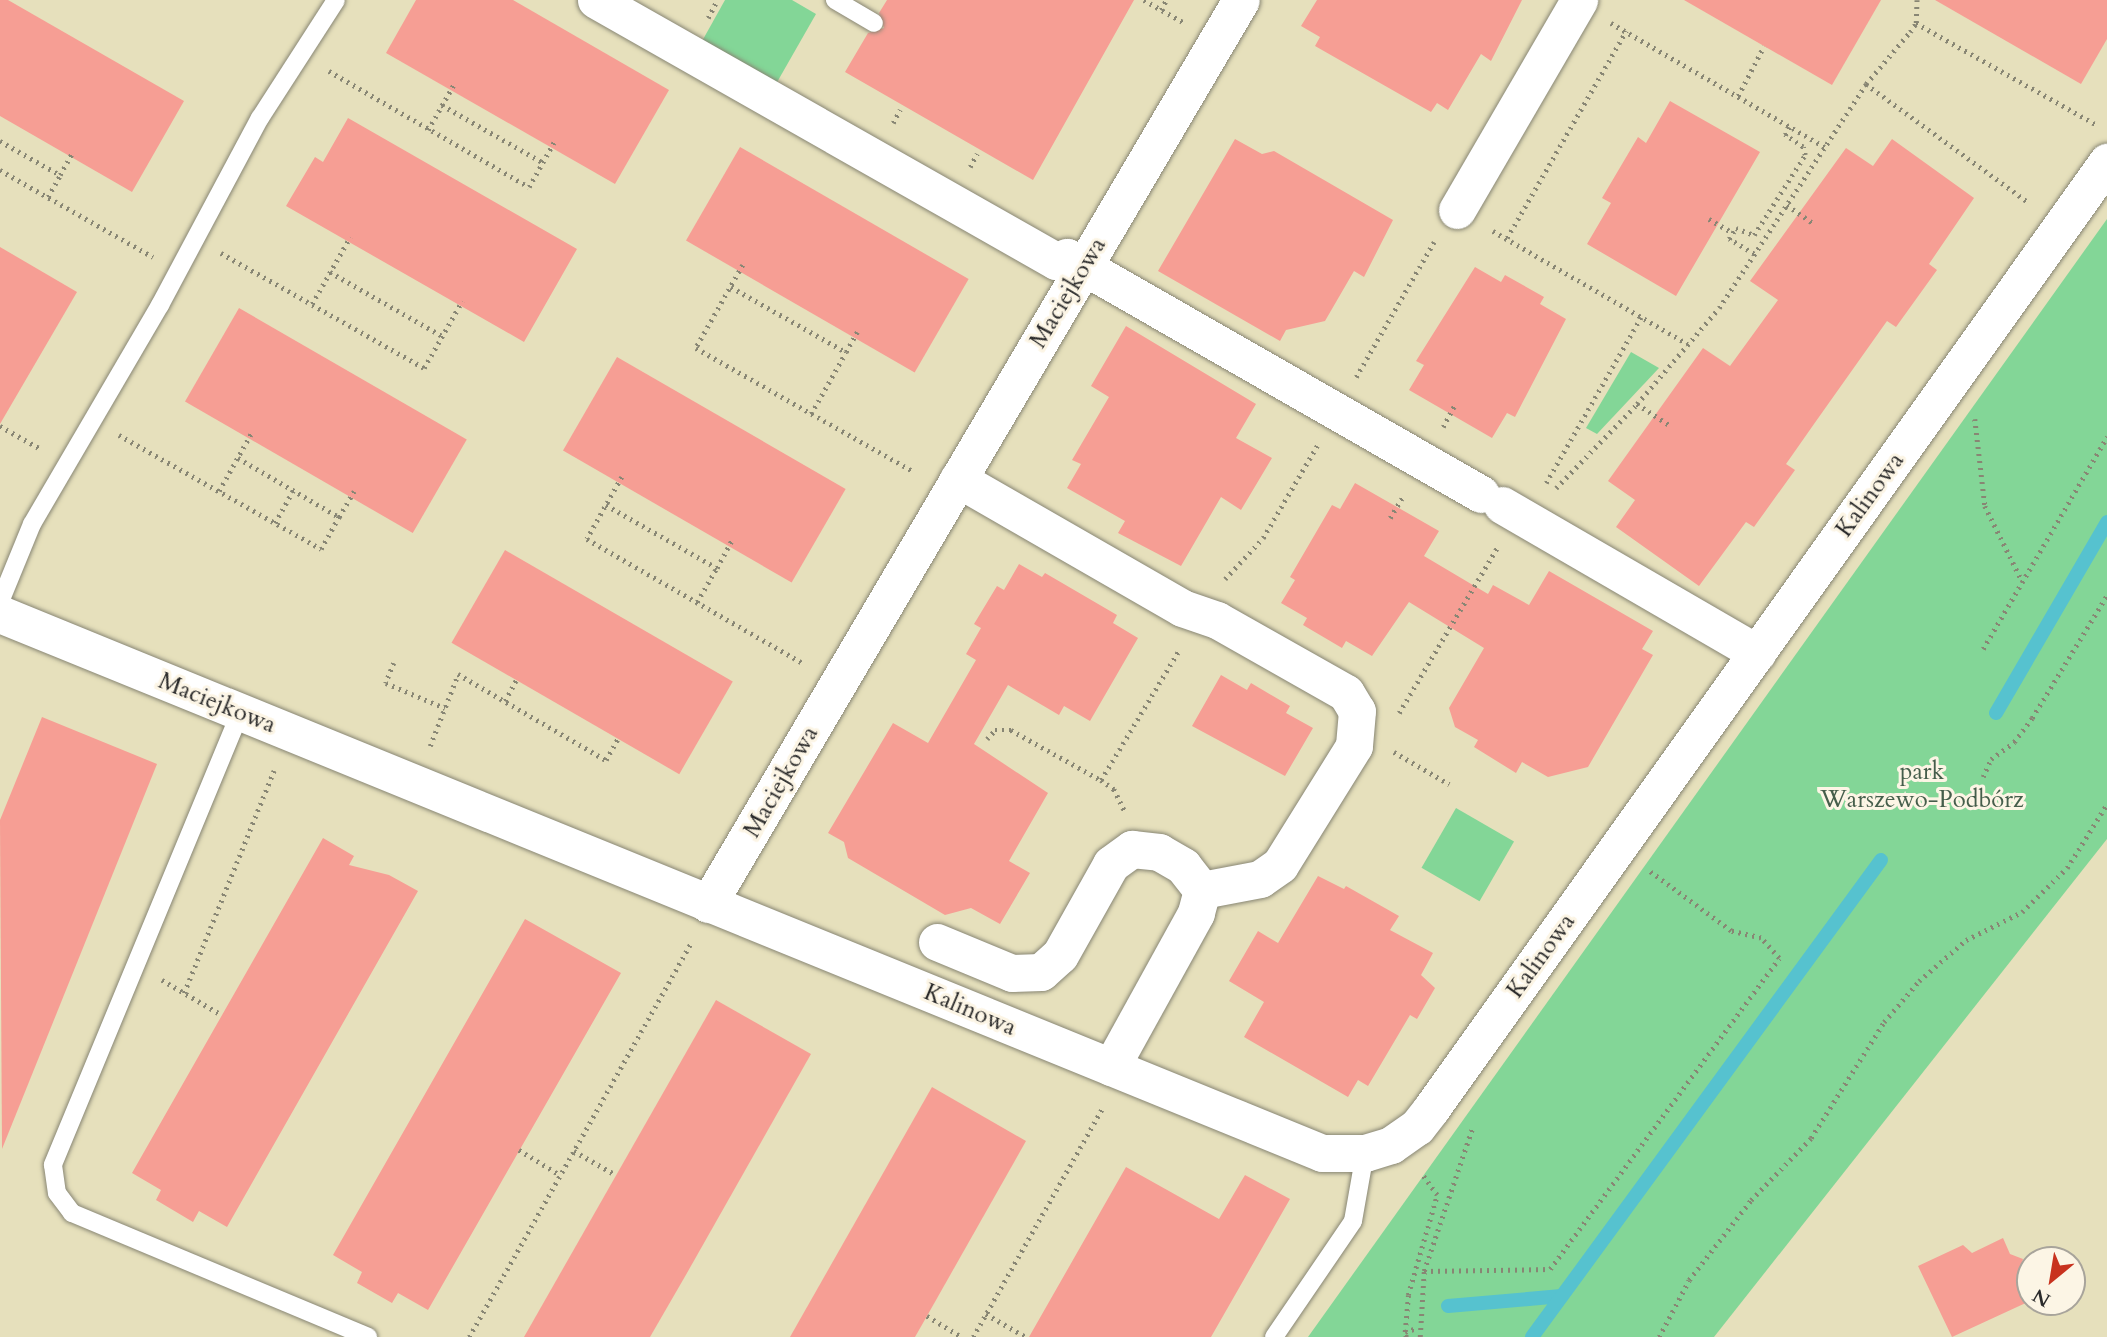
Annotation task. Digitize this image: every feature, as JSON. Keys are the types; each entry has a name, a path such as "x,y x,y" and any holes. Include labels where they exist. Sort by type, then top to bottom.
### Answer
{"street":[{"path":"596,0 1056,261 1067,257 1757,653"},
{"name":"Maciejkowa","path":"0,614 708,904 1241,0"},
{"path":"1457,210 1578,1"},
{"name":"Kalinowa","path":"708,904 1322,1153 1365,1153 1391,1144 1417,1127 1431,1109 2107,162"},
{"path":"958,479 1182,608 1217,620 1346,693 1357,711 1354,746 1280,865 1250,882 1202,890"},
{"path":"937,942 1012,973 1041,972 1060,955 1111,864 1132,849 1160,852 1183,866 1202,890"},
{"path":"1111,1067 1196,913 1202,890"}],"lane":[{"path":"0,602 32,524 66,463 178,271 260,118 336,0"},
{"path":"835,0 874,23"},
{"path":"240,713 53,1165 57,1193 72,1213 368,1337"},
{"path":"1274,1337 1353,1221 1365,1153"}],"path":[{"path":"1144,0 1193,27"},
{"path":"1161,10 1166,0"},
{"path":"1507,508 1637,404 1719,309 1866,84 1916,23 1917,0"},
{"path":"1578,1 1825,147"},
{"path":"1916,23 2099,127"},
{"path":"1507,238 1626,31"},
{"path":"1738,96 1764,46"},
{"path":"302,55 528,187 554,142"},
{"path":"428,130 454,84"},
{"path":"1866,84 2040,211"},
{"path":"442,105 542,162"},
{"path":"1754,254 1729,239 1736,228 1754,235 1805,155 1803,147 1785,135 1790,127"},
{"path":"0,141 60,175"},
{"path":"47,197 72,153"},
{"path":"0,170 178,271"},
{"path":"1787,205 1813,223"},
{"path":"1337,411 1453,208 1688,344"},
{"path":"1709,219 1733,233"},
{"path":"312,304 350,237"},
{"path":"195,239 424,368 462,301"},
{"path":"743,265 696,348 916,474"},
{"path":"330,272 442,336"},
{"path":"731,287 846,352"},
{"path":"1395,725 1507,508 1641,317"},
{"path":"811,414 857,332"},
{"path":"1637,404 1669,425"},
{"path":"1969,410 1975,415 1985,506 2022,581"},
{"path":"92,419 321,548 354,491"},
{"path":"0,425 66,463"},
{"path":"219,491 252,432"},
{"path":"1983,649 2107,437"},
{"path":"238,458 339,517"},
{"path":"622,477 587,539 816,670"},
{"path":"275,523 293,490"},
{"path":"606,505 717,568"},
{"path":"697,602 733,540"},
{"path":"1983,777 1991,760 2014,742 2032,718 2107,595"},
{"path":"394,663 386,683 445,708"},
{"path":"427,755 458,674 606,760 618,738"},
{"path":"505,701 516,680"},
{"path":"1346,693 1376,700 1400,714"},
{"path":"1385,747 1450,784"},
{"path":"184,993 276,765"},
{"path":"1658,1337 1689,1280 1751,1200 1811,1138 1884,1023 1910,992 1966,940 2022,912 2067,868 2107,804"},
{"path":"1424,1271 1550,1269 1779,958 1761,938 1731,931 1643,867"},
{"path":"1661,891 1667,884"},
{"path":"469,1337 693,940"},
{"path":"135,966 222,1015"},
{"path":"974,1337 1104,1104"},
{"path":"1420,1337 1417,1328 1424,1271 1477,1119"},
{"path":"519,1150 560,1175"},
{"path":"574,1151 616,1175"},
{"path":"1406,1335 1408,1295 1437,1195 1418,1170"},
{"path":"986,1314 1026,1337"},
{"path":"927,1316 962,1337"},
{"path":"1406,1335 1417,1328"}],"green space":[{"path":"725,0 792,0 816,14 776,84 701,43"},
{"name":"park Warszewo-Podbórz","path":"2107,219 2107,839 1714,1337 1308,1337"},
{"path":"1631,352 1659,368 1597,434 1586,428"},
{"path":"1456,808 1514,842 1480,901 1422,868"}],"building":[{"path":"0,0 8,0 184,101 132,192 0,116"},
{"path":"416,0 513,0 669,90 615,184 386,53"},
{"path":"887,0 1134,0 1033,180 845,72 868,33 884,28 879,13"},
{"path":"1317,0 1522,0 1491,61 1481,54 1448,110 1437,103 1431,112 1315,46 1320,37 1301,26"},
{"path":"1684,0 1881,0 1832,85"},
{"path":"1935,0 2107,0 2107,39 2081,84"},
{"path":"1670,101 1760,152 1676,296 1587,244 1611,203 1602,198 1638,137 1646,143"},
{"path":"348,118 577,249 524,342 286,206 315,157 323,162"},
{"path":"1235,139 1262,154 1274,151 1393,220 1364,277 1354,271 1325,321 1286,330 1280,341 1158,271"},
{"path":"1892,139 1974,198 1929,264 1937,270 1896,327 1887,321 1786,464 1795,470 1754,527 1746,522 1699,586 1616,527 1635,500 1608,481 1703,348 1730,366 1778,300 1750,281 1846,148 1873,166"},
{"path":"740,147 969,279 915,373 686,241"},
{"path":"0,247 77,292 0,424"},
{"path":"1475,267 1501,282 1505,275 1544,297 1540,304 1566,319 1515,417 1507,413 1492,438 1409,390 1424,365 1416,361"},
{"path":"239,308 467,439 413,533 185,402"},
{"path":"1126,326 1256,404 1236,438 1272,458 1241,510 1221,497 1181,566 1118,533 1125,521 1067,488 1081,464 1072,460 1109,397 1091,386"},
{"path":"617,357 846,489 792,583 563,451"},
{"path":"1355,483 1439,531 1424,556 1488,594 1493,585 1529,605 1549,571 1653,631 1642,649 1653,655 1588,767 1548,777 1522,762 1516,773 1474,747 1478,740 1455,727 1449,708 1484,648 1409,602 1372,656 1346,641 1342,648 1303,625 1307,618 1281,603 1295,580 1290,577 1332,505 1340,509"},
{"path":"505,550 733,682 679,774 452,643"},
{"path":"1019,564 1042,577 1045,573 1117,615 1113,623 1138,638 1090,721 1064,706 1059,715 1008,685 974,744 1048,793 1009,861 1030,873 1000,924 971,908 945,915 848,858 844,842 828,833 893,723 928,743 976,660 966,654 981,628 974,624 997,586 1004,590"},
{"path":"1221,675 1247,690 1251,683 1290,706 1286,713 1313,728 1285,776 1192,726"},
{"path":"42,717 157,764 2,1149 0,820"},
{"path":"323,838 354,856 349,865 389,875 418,891 227,1227 199,1211 193,1222 156,1200 161,1190 132,1173"},
{"path":"1318,876 1344,889 1346,886 1399,916 1390,930 1433,953 1421,975 1435,988 1417,1019 1410,1015 1368,1086 1358,1080 1348,1097 1244,1037 1264,1002 1229,981 1258,931 1278,943"},
{"path":"525,919 621,973 428,1310 398,1293 392,1303 357,1283 362,1272 333,1255"},
{"path":"716,1000 811,1054 687,1273 650,1337 524,1337"},
{"path":"932,1087 1026,1141 927,1316 915,1337 790,1337"},
{"path":"1126,1167 1219,1219 1245,1175 1290,1199 1211,1337 1029,1337"},
{"path":"2003,1238 2010,1254 2016,1256 2016,1307 1952,1337 1918,1266 1963,1245 1972,1253"}],"waterway":[{"path":"1996,713 2107,522"},
{"path":"1532,1337 1881,860"},
{"path":"1448,1306 1562,1296"}]}
